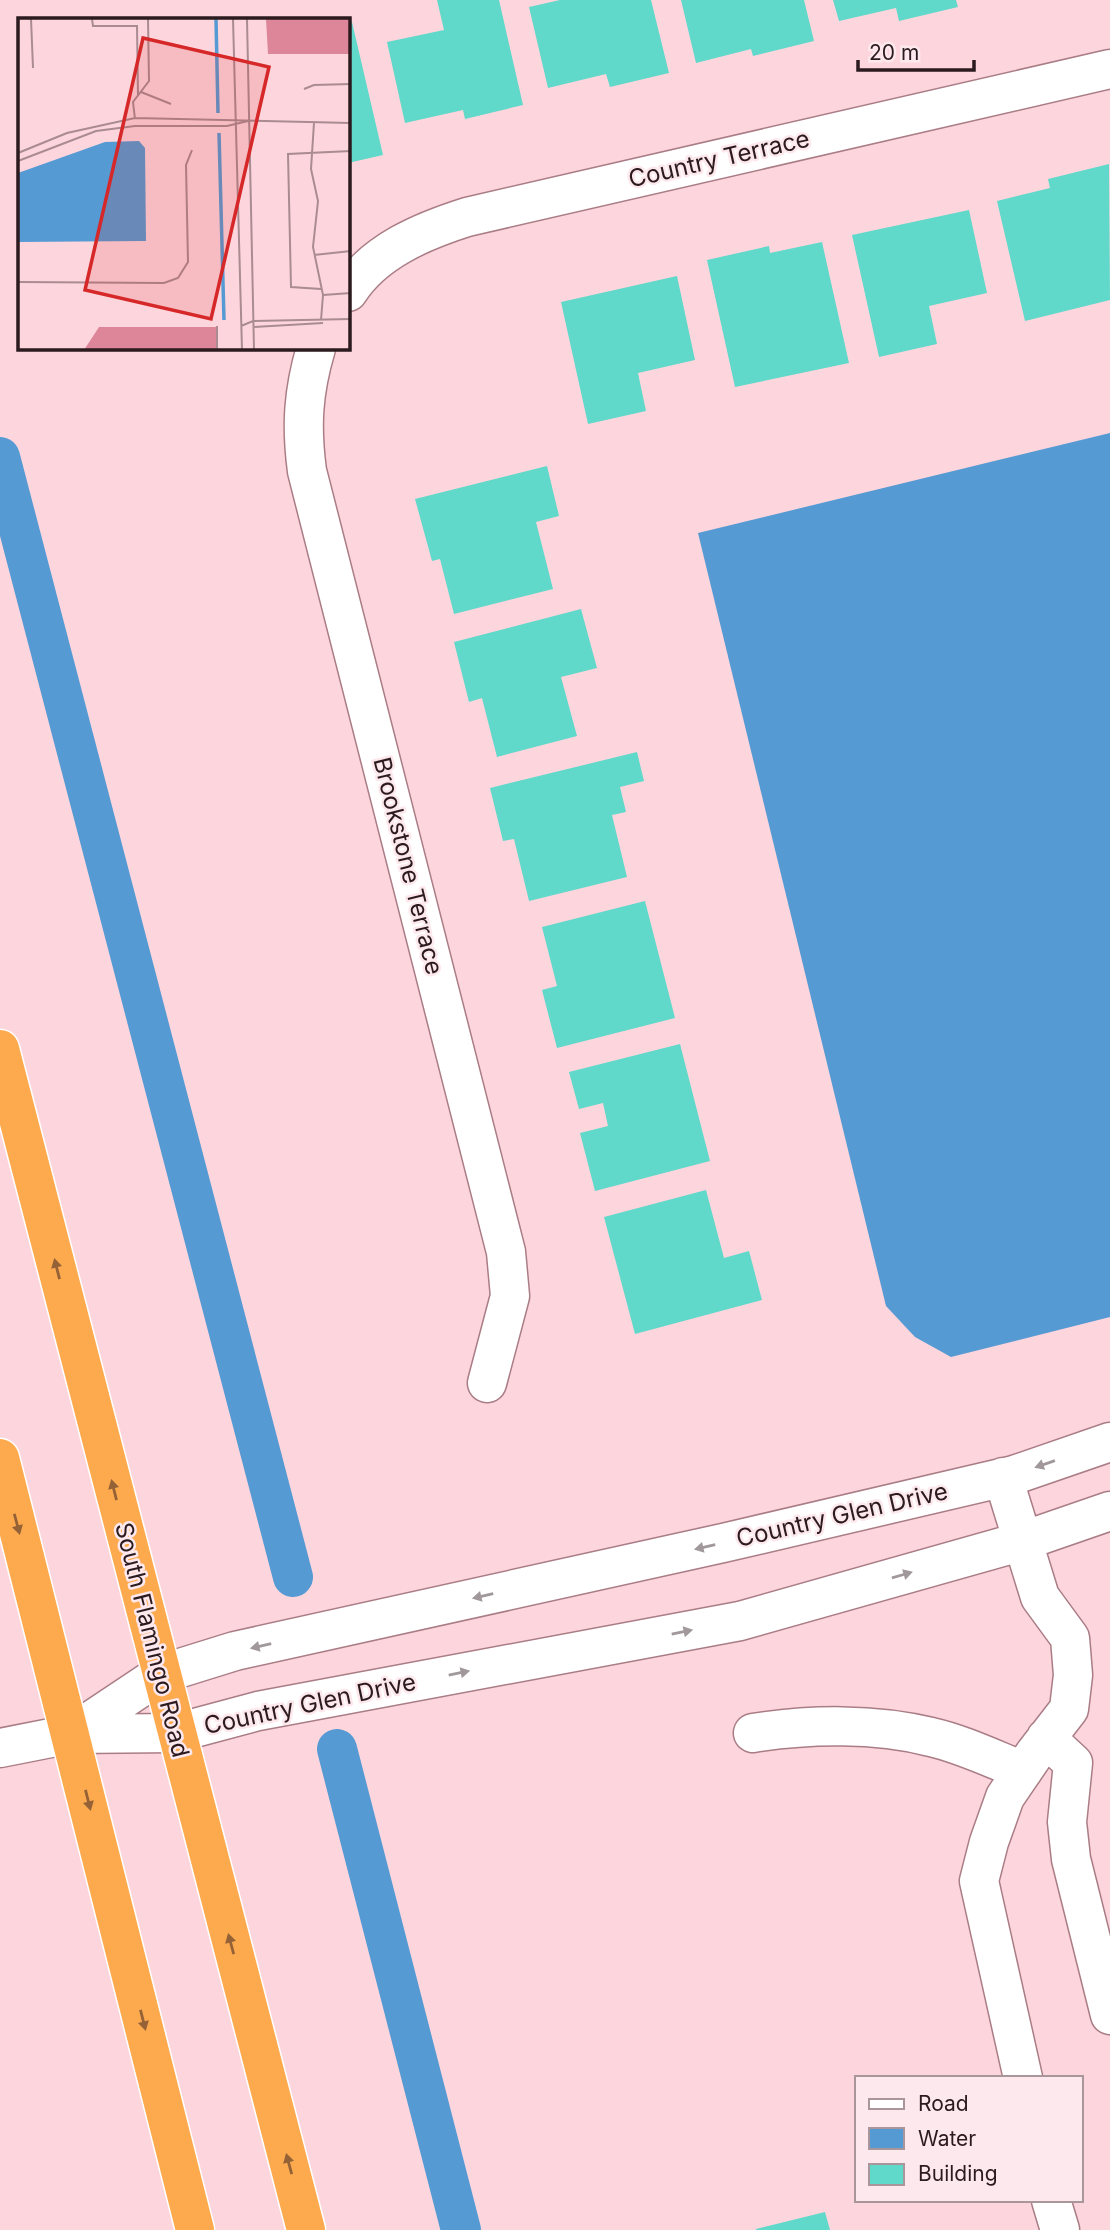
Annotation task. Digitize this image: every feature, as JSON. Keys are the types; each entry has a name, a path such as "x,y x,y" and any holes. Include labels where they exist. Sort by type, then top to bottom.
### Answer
{"highway":[{"name":"South Flamingo Road","path":"0,1049 306,2230"},
{"path":"0,1458 195,2230"}],"street":[{"name":"Country Terrace","path":"350,290 374,263 406,240 467,217 1110,69"},
{"name":"Brookstone Terrace","path":"316,350 304,401 302,435 307,471 506,1252 510,1296 487,1383"},
{"name":"Country Glen Drive","path":"71,1734 161,1674 235,1651 709,1546 1003,1477 1110,1442"},
{"path":"1003,1477 1040,1597 1070,1638 1073,1675 1069,1709 1005,1797 979,1881 1023,2076"},
{"name":"Country Glen Drive","path":"71,1734 176,1733 258,1711 740,1621 1023,1541 1110,1511"},
{"path":"753,1732 813,1727 876,1728 933,1737 1023,1771"},
{"path":"0,1748 71,1734"},
{"path":"1046,1738 1073,1763 1066,1822 1072,1859 1110,2015"},
{"path":"1052,2202 1060,2230"}],"water":[{"path":"1110,433 1110,1317 951,1357 915,1337 886,1306 698,533"}],"building":[{"path":"437,0 499,0 523,105 465,119 463,110 405,123 387,42 444,30"},
{"path":"560,0 651,0 669,73 610,87 606,74 548,88 529,7"},
{"path":"681,0 804,0 814,41 753,56 751,49 696,63"},
{"path":"833,0 956,0 958,7 899,21 896,8 839,21"},
{"path":"350,22 383,155 350,163"},
{"path":"1109,164 1110,300 1025,321 997,201 1050,188 1048,179"},
{"path":"969,210 987,293 929,306 937,344 879,357 852,235"},
{"path":"822,242 849,363 735,387 707,260 769,246 770,253"},
{"path":"677,276 695,360 638,373 646,411 588,424 561,302"},
{"path":"547,466 559,516 536,522 553,589 454,614 440,559 432,561 415,499"},
{"path":"581,609 597,668 561,677 577,736 497,757 482,698 469,702 454,642"},
{"path":"637,752 644,781 620,787 626,812 612,815 627,877 529,901 514,839 503,841 490,788"},
{"path":"645,901 675,1018 557,1048 542,990 557,986 542,927"},
{"path":"680,1044 710,1161 595,1191 580,1133 608,1126 603,1103 579,1109 569,1072"},
{"path":"706,1190 724,1258 749,1251 762,1300 635,1334 604,1217"},
{"path":"825,2212 830,2230 756,2230 756,2229"}],"waterway":[{"path":"0,457 293,1577"},
{"path":"337,1749 461,2230"}]}
